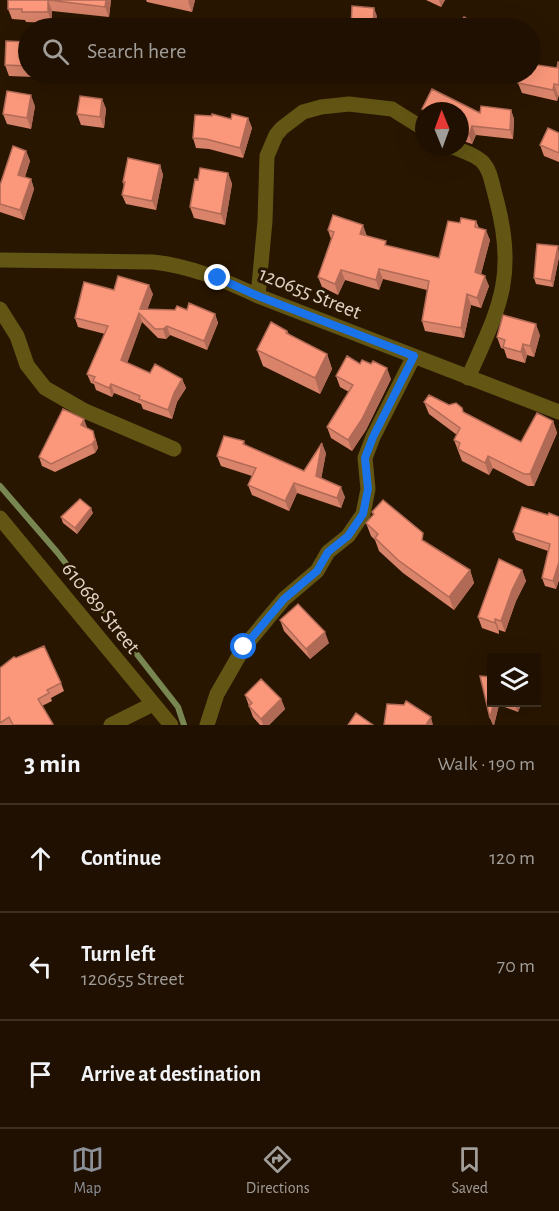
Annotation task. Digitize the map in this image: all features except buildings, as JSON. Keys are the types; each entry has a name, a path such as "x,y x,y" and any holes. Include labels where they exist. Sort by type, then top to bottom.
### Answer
{"street":[{"path":"258,296 265,221 267,156 276,135 282,128 303,112 321,107 349,104 392,110 415,124"},
{"path":"468,378 503,294 506,246 489,169 478,157 469,154"},
{"name":"120655 Street","path":"0,260 153,261 174,264 218,278 258,296 559,412"},
{"path":"0,309 17,336 27,365 45,388 85,411 174,449"},
{"path":"207,725 217,694 244,647 284,599 317,571 328,552 348,536 363,514 368,489 365,458 373,437 414,356"},
{"name":"610689 Street","path":"0,518 171,724"},
{"path":"111,725 153,704"}],"waterway":[{"path":"0,486 57,552 178,707 184,725"}],"route":[{"path":"218,278 258,296 414,356 373,437 365,458 368,489 363,514 348,536 328,552 317,571 284,599 244,647"}]}
